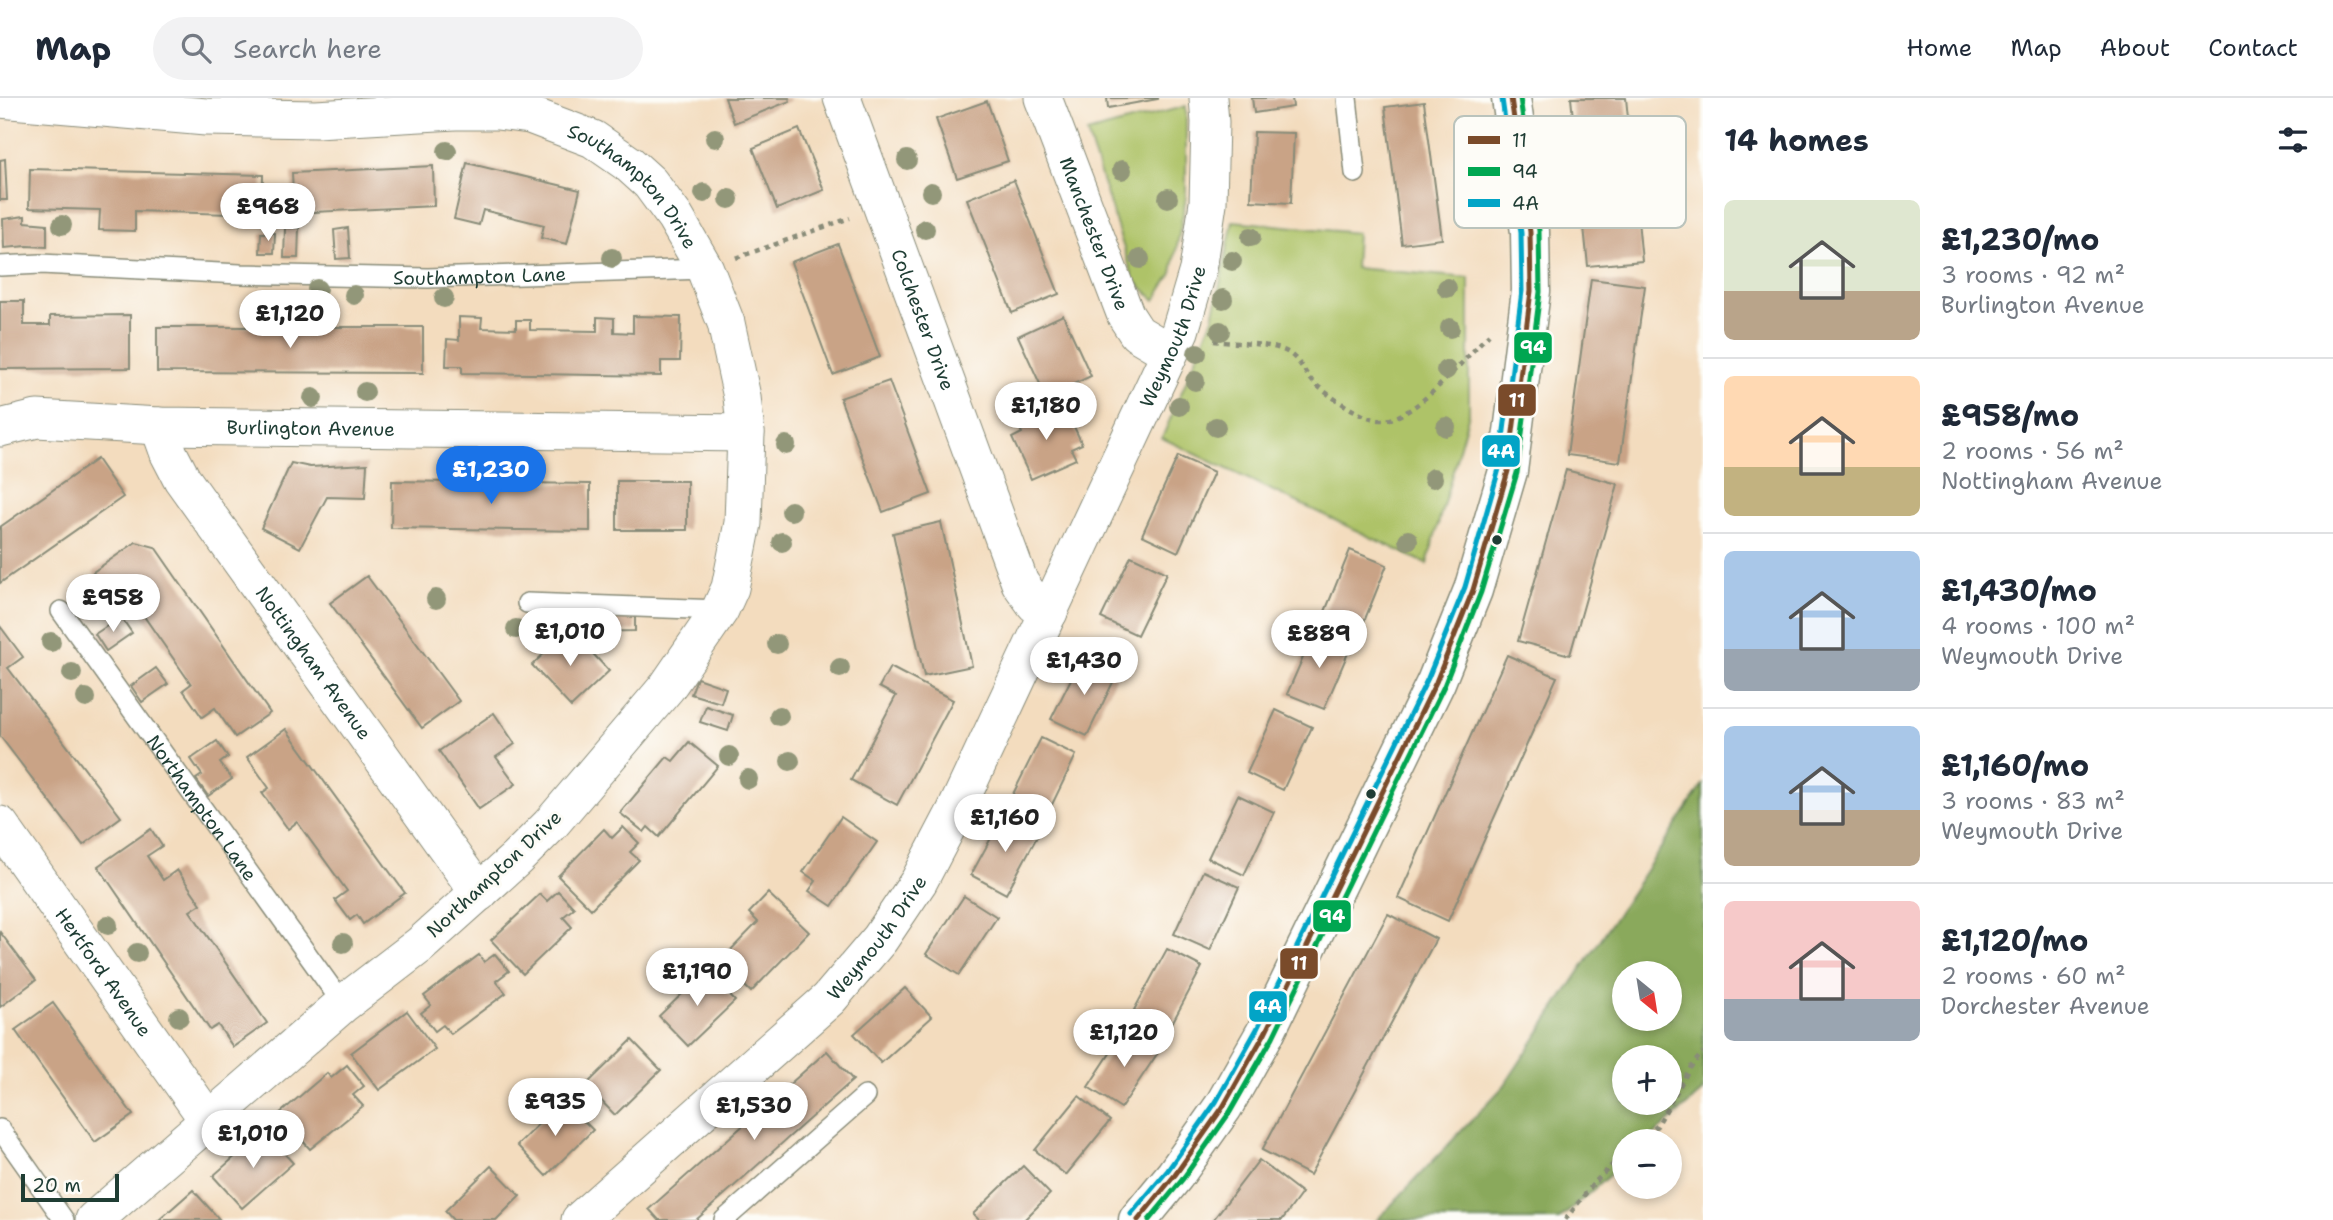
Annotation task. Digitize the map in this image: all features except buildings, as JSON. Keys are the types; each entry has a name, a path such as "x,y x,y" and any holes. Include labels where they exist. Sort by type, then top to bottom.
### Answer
{"street":[{"name":"Colchester Drive","path":"842,98 1020,583 1035,604 1049,612"},
{"name":"Manchester Drive","path":"1044,98 1126,316 1137,333 1175,341"},
{"name":"Weymouth Drive","path":"580,1220 829,999 880,939 925,870 955,812 1175,341 1198,270 1208,203 1208,98"},
{"path":"1511,98 1514,116"},
{"name":"Southampton Drive","path":"0,99 206,117 316,119 498,111 530,115 593,139 629,164 650,183 675,217 705,269 726,323 740,386 746,433"},
{"path":"1138,1220 1175,1175 1229,1097 1265,1032 1436,682 1473,590 1507,471 1531,291 1529,228"},
{"name":"Burlington Avenue","path":"0,428 37,419 159,426 746,433"},
{"name":"Nottingham Avenue","path":"159,426 182,479 479,893"},
{"name":"Northampton Drive","path":"94,1220 343,1004 420,945 479,893 550,825 667,687 720,610 730,588 743,523 746,433"},
{"name":"Hertford Avenue","path":"0,825 208,1120"}],"lane":[{"path":"1347,98 1354,173"},
{"name":"Southampton Lane","path":"0,266 41,264 240,274 428,278 705,269"},
{"path":"527,603 720,610"},
{"name":"Northampton Lane","path":"61,611 343,1004"},
{"path":"724,1220 865,1096"},
{"path":"0,1129 64,1220"}],"path":[{"path":"705,269 880,207"},
{"path":"1175,341 1210,341 1284,350 1293,356 1315,384 1365,416 1382,420 1402,415 1423,401 1531,291"},
{"path":"1653,1129 1690,1068 1703,1052"},
{"path":"1565,1220 1593,1184 1612,1165"}],"green space":[{"path":"1186,106 1186,197 1172,273 1155,300 1134,280 1087,133"},
{"path":"1233,221 1357,233 1355,268 1469,278 1469,413 1427,564 1162,438 1213,318"},
{"path":"1703,784 1703,1091 1682,1110 1682,1045 1612,1045 1612,1115 1676,1115 1660,1129 1612,1129 1612,1173 1559,1220 1377,1220 1504,1086"}],"transit line":[{"name":"11","path":"1511,98 1514,116"},
{"name":"94","path":"1520,98 1523,116"},
{"name":"4A","path":"1502,99 1504,116"},
{"name":"4A","path":"1131,1214 1168,1170 1216,1102 1257,1029 1428,678 1465,587 1499,469 1522,291 1520,228"},
{"name":"11","path":"1138,1220 1175,1175 1223,1107 1265,1033 1436,682 1473,590 1508,471 1531,291 1529,228"},
{"name":"94","path":"1149,1220 1182,1180 1230,1112 1273,1037 1444,686 1481,592 1517,473 1540,292 1539,228"}]}
